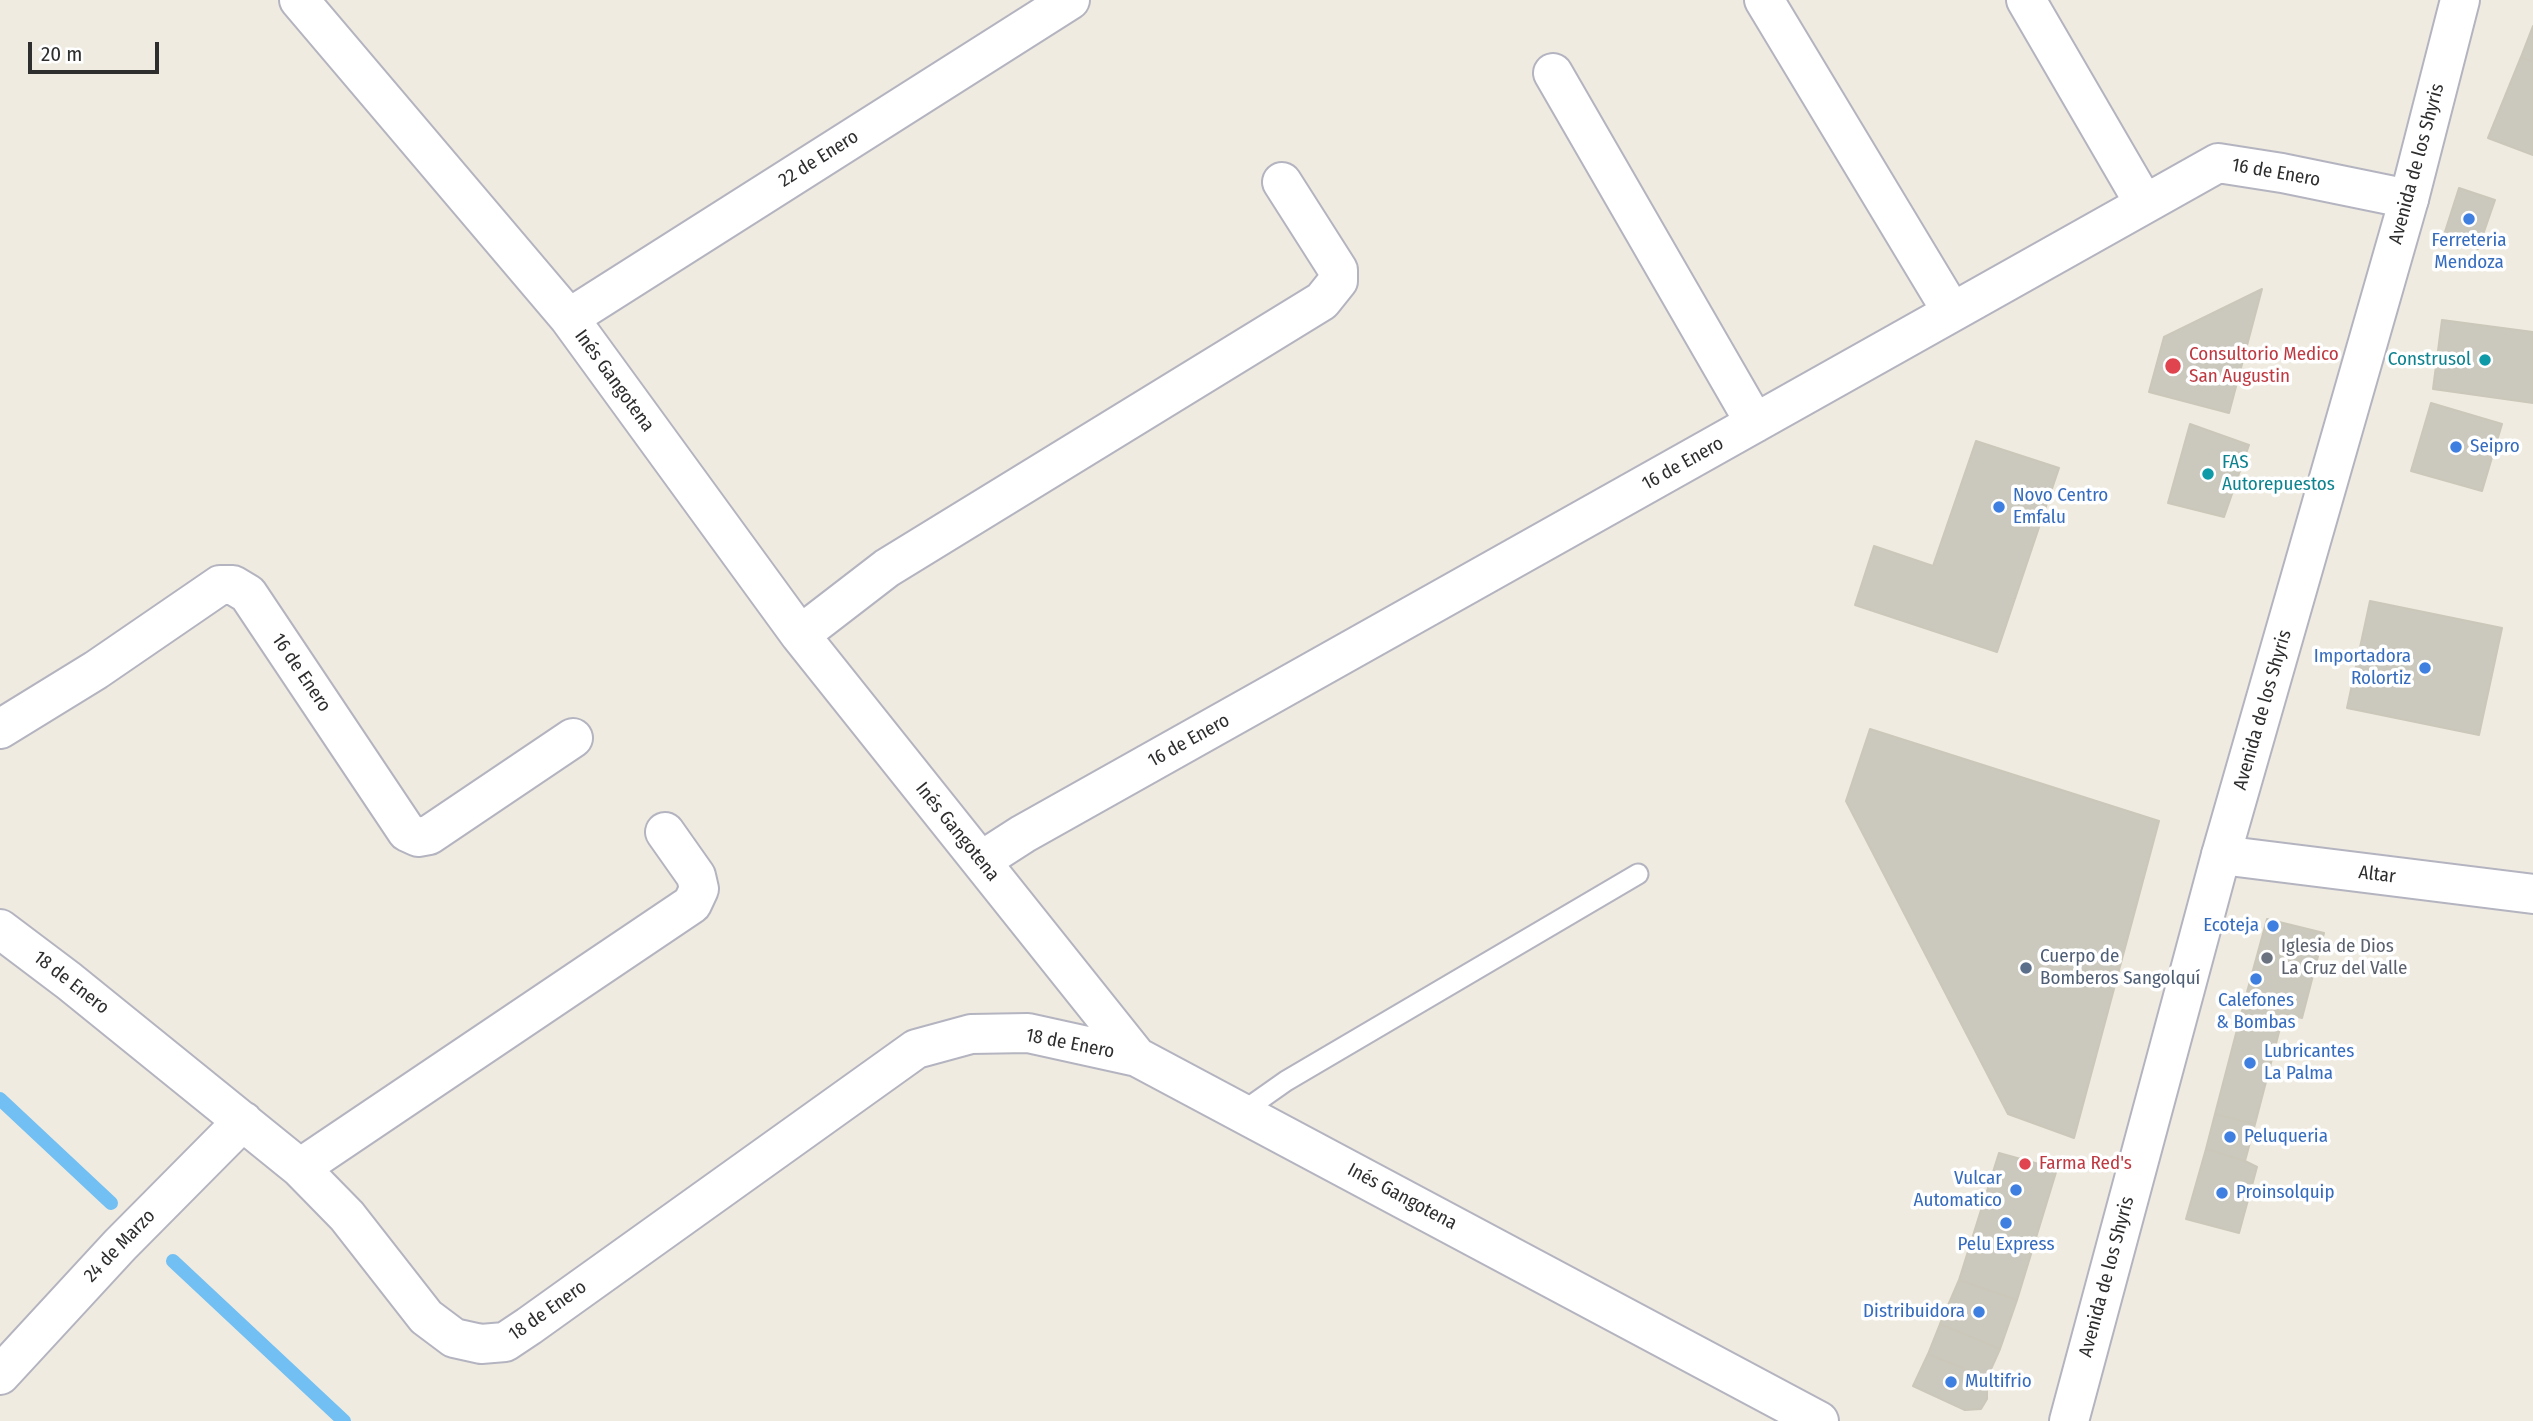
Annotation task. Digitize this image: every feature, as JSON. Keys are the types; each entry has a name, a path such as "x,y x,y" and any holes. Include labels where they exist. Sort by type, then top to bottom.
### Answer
{"street":[{"name":"Inés Gangotena","path":"299,0 569,318 800,635 1137,1057 1819,1421"},
{"name":"22 de Enero","path":"569,318 1070,0"},
{"path":"1764,0 1952,312"},
{"path":"2026,0 2144,203"},
{"name":"Avenida de los Shyris","path":"2069,1421 2221,855 2409,199 2460,0"},
{"path":"1553,73 1755,423"},
{"name":"16 de Enero","path":"981,861 1023,834 2218,163 2409,199"},
{"path":"800,635 887,568 1322,301 1338,281 1338,270 1282,182"},
{"name":"16 de Enero","path":"0,729 96,670 220,585 233,585 247,594 407,832 418,837 429,835 573,737"},
{"path":"300,1168 692,904 699,889 696,876 665,832"},
{"name":"Altar","path":"2221,855 2533,894"},
{"name":"18 de Enero","path":"0,929 69,981 300,1168 347,1216 426,1317 454,1338 481,1344 505,1342 916,1049 971,1034 1028,1033 1137,1057"},
{"name":"24 de Marzo","path":"0,1374 120,1245 243,1121"}],"lane":[{"path":"1242,1112 1298,1074 1637,874"}],"building":[{"path":"2533,26 2533,62 2521,57"},
{"path":"2521,57 2533,62 2533,155 2488,138"},
{"name":"Ferreteria Mendoza","path":"2459,188 2495,200 2478,249 2443,238"},
{"path":"2262,289 2229,413 2149,392 2164,337"},
{"name":"Construsol","path":"2442,320 2533,332 2533,403 2433,389"},
{"name":"Seipro","path":"2431,403 2502,424 2482,491 2411,471"},
{"name":"FAS Autorepuestos","path":"2190,424 2249,445 2224,517 2168,503"},
{"name":"Novo Centro Emfalu","path":"1976,441 2059,468 1997,652 1855,605 1874,546 1933,566"},
{"name":"Importadora Rolortiz","path":"2370,601 2502,628 2479,735 2347,708"},
{"name":"Cuerpo de Bomberos Sangolquí","path":"1870,729 2159,821 2074,1138 2008,1114 1846,801"},
{"path":"2267,919 2324,933 2302,1018 2244,1003"},
{"name":"Lubricantes La Palma","path":"2244,1003 2284,1013 2255,1124 2215,1114"},
{"name":"Peluqueria","path":"2215,1114 2255,1124 2245,1161 2206,1149"},
{"name":"Proinsolquip","path":"2206,1149 2257,1167 2239,1233 2186,1219"},
{"path":"1999,1153 2057,1169 2017,1300 1959,1280"},
{"name":"Distribuidora","path":"1959,1280 2017,1300 2000,1349 1940,1324"},
{"name":"Distribuidora","path":"1940,1324 2000,1349 1987,1378 1928,1354"},
{"name":"Multifrio","path":"1928,1354 1987,1378 1987,1399 1981,1409 1965,1410 1913,1386"}],"waterway":[{"path":"0,1099 111,1203"},
{"path":"173,1261 344,1421"}],"place":[{"name":"Ferreteria Mendoza","path":"2469,219"},
{"name":"Construsol","path":"2485,360"},
{"name":"Consultorio Medico San Augustin","path":"2173,366"},
{"name":"Seipro","path":"2456,447"},
{"name":"FAS Autorepuestos","path":"2208,474"},
{"name":"Novo Centro Emfalu","path":"1999,507"},
{"name":"Importadora Rolortiz","path":"2425,668"},
{"name":"Ecoteja","path":"2273,926"},
{"name":"Iglesia de Dios La Cruz del Valle","path":"2267,958"},
{"name":"Cuerpo de Bomberos Sangolquí","path":"2026,968"},
{"name":"Calefones & Bombas","path":"2256,979"},
{"name":"Lubricantes La Palma","path":"2250,1063"},
{"name":"Peluqueria","path":"2230,1137"},
{"name":"Farma Red's","path":"2025,1164"},
{"name":"Vulcar Automatico","path":"2016,1190"},
{"name":"Proinsolquip","path":"2222,1193"},
{"name":"Pelu Express","path":"2006,1223"},
{"name":"Distribuidora","path":"1979,1312"},
{"name":"Multifrio","path":"1951,1382"}]}
